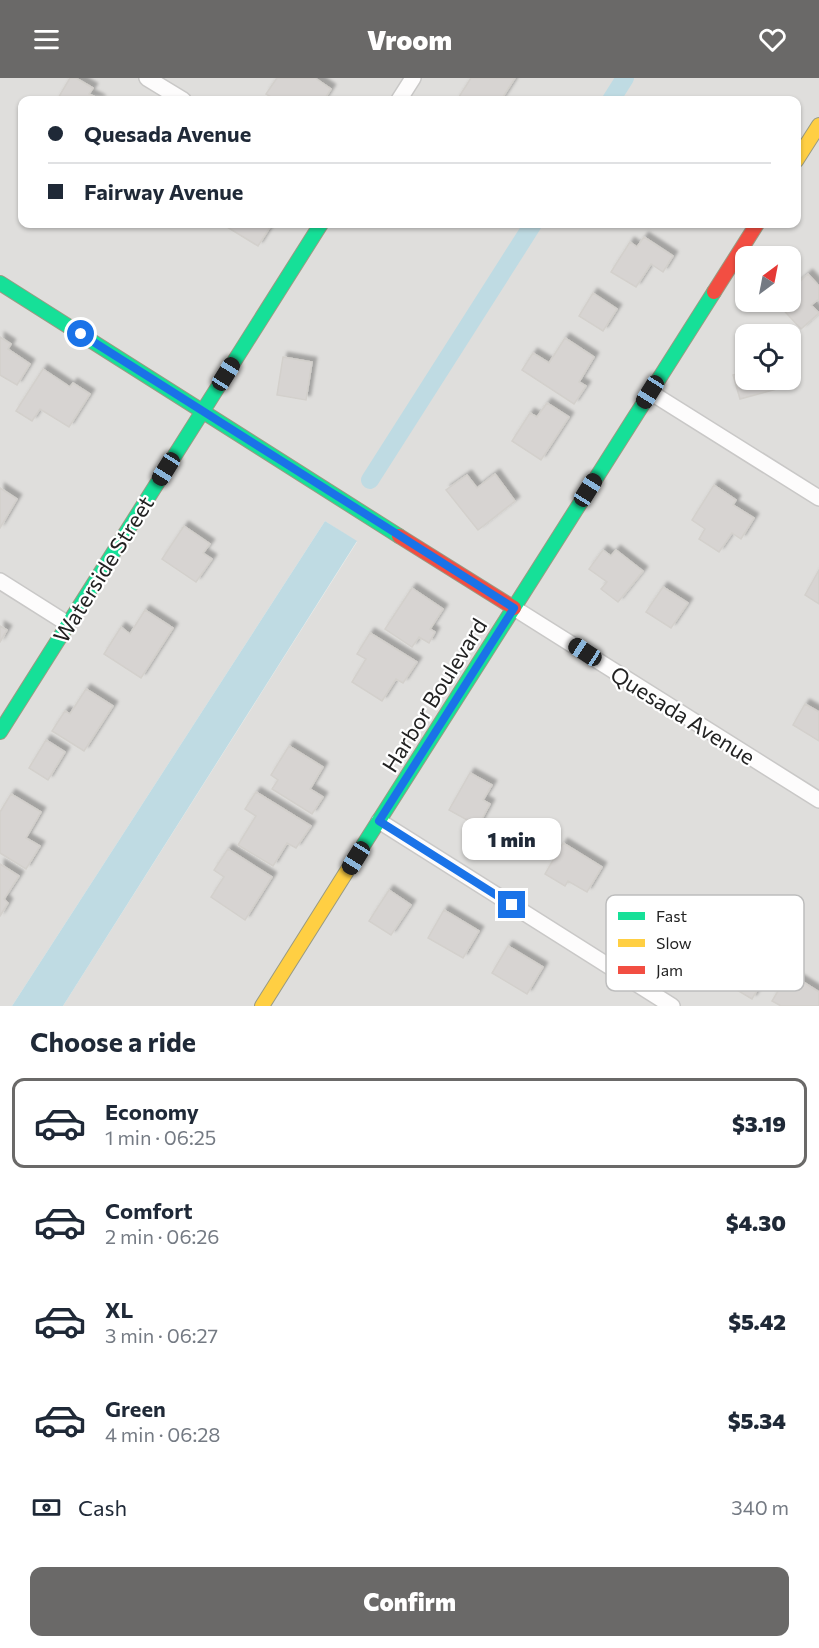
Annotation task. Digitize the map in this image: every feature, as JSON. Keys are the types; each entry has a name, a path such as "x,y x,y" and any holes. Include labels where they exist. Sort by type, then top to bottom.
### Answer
{"street":[{"path":"147,78 176,96"},
{"path":"402,96 413,78"},
{"path":"801,152 819,125"},
{"name":"Waterside Street","path":"0,732 318,228"},
{"name":"Harbor Boulevard","path":"262,1006 754,228"},
{"name":"Quesada Avenue","path":"0,283 819,800"},
{"path":"650,392 819,498"},
{"path":"0,581 68,624"},
{"path":"379,821 606,964"},
{"path":"648,991 672,1006"}],"shaded area":[{"path":"0,78 819,78 819,1006 63,1006 357,542 325,521 12,1006 0,1006"}],"water":[{"path":"325,521 357,541 63,1006 12,1006"}],"building":[{"path":"70,78 76,78 93,88 89,94 93,96 59,96"},
{"path":"277,78 315,78 331,89 327,96 269,96 266,94"},
{"path":"471,78 515,78 504,96 460,96"},
{"path":"229,228 269,228 258,246"},
{"path":"644,237 673,256 663,272 651,264 636,287 611,272 630,242 637,247"},
{"path":"808,274 819,286 819,299 811,305 819,313 801,329 801,324 796,324 785,312 801,312 801,281"},
{"path":"593,293 617,309 603,331 579,316"},
{"path":"0,337 11,344 8,349 30,364 17,385 0,375"},
{"path":"565,338 594,357 579,382 586,386 574,404 522,370 533,353 549,363"},
{"path":"283,357 312,362 306,400 277,395"},
{"path":"43,369 70,387 73,383 90,394 69,427 40,409 32,421 16,411"},
{"path":"737,390 773,390 740,399"},
{"path":"547,403 569,417 541,460 512,441 530,413 537,417"},
{"path":"495,474 515,501 478,530 446,490 467,475 477,488"},
{"path":"714,485 736,500 733,505 754,518 741,539 732,533 719,552 699,539 705,529 692,520"},
{"path":"0,488 17,499 0,528"},
{"path":"184,526 210,544 203,553 212,559 196,582 162,559"},
{"path":"603,550 611,556 616,550 643,571 618,602 601,589 607,582 589,569"},
{"path":"819,570 819,604 805,595"},
{"path":"663,587 688,603 671,628 646,612"},
{"path":"412,588 443,609 430,629 435,632 429,643 419,637 412,647 385,629"},
{"path":"145,610 173,628 141,678 104,654 121,627 130,634"},
{"path":"0,626 7,630 0,642"},
{"path":"370,633 417,662 403,683 396,679 382,701 352,682 366,659 357,654"},
{"path":"86,689 113,706 84,751 52,731 65,711 70,714"},
{"path":"805,704 819,712 819,741 793,725"},
{"path":"46,740 65,752 48,780 29,768"},
{"path":"289,746 323,767 310,789 323,797 312,814 272,789 278,780 271,775"},
{"path":"470,773 492,785 483,800 490,804 478,826 449,810"},
{"path":"256,792 311,826 296,848 287,843 273,866 238,845 256,816 245,809"},
{"path":"11,794 41,812 26,838 40,846 26,869 0,853 0,812"},
{"path":"563,843 602,867 587,892 568,881 565,886 545,874"},
{"path":"228,849 272,877 245,920 211,897 224,877 214,870"},
{"path":"0,864 19,876 4,899 8,903 0,916"},
{"path":"389,890 411,905 391,935 369,921"},
{"path":"444,910 479,931 463,958 428,938"},
{"path":"508,946 543,967 527,994 492,973"},
{"path":"804,982 819,992 819,1006 781,1006 772,1001 778,991 804,991"},
{"path":"738,991 756,991 752,999"}],"waterway":[{"path":"614,96 625,78"},
{"path":"370,480 530,228"}],"traffic: fast":[{"path":"0,732 318,228"},
{"path":"0,283 399,536"},
{"path":"359,852 714,292"}],"traffic: slow":[{"path":"801,153 819,125"},
{"path":"262,1006 359,852"}],"traffic: jam":[{"path":"714,292 754,228"},
{"path":"399,536 514,608"}],"route":[{"path":"81,334 514,608 379,821 512,905"}]}
